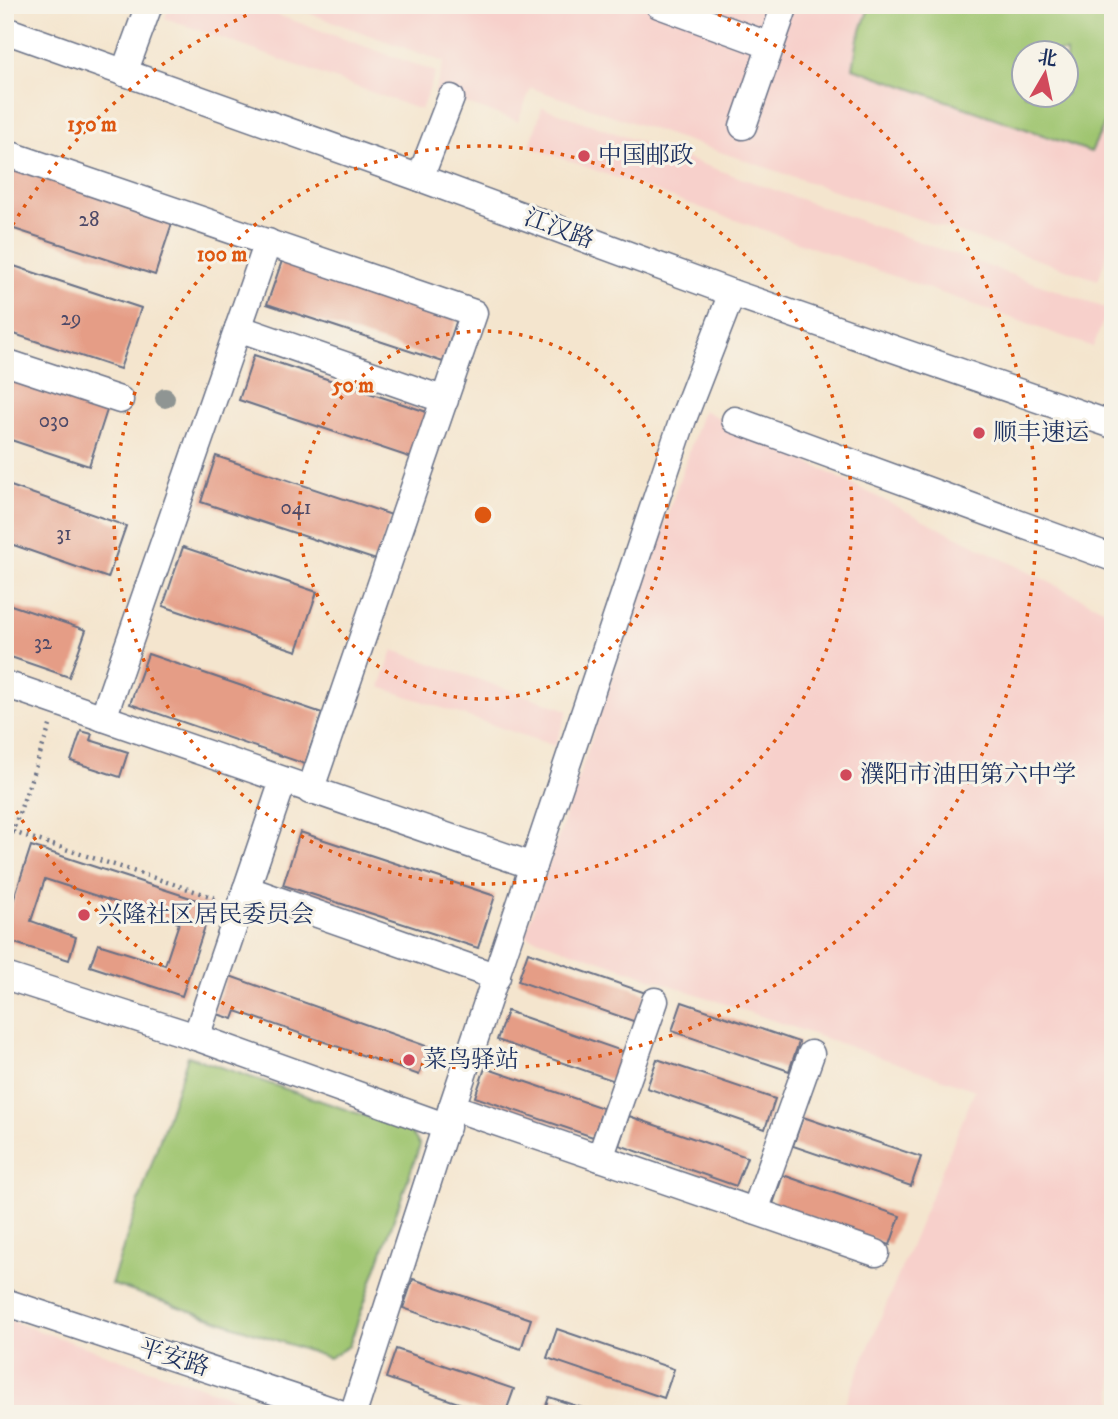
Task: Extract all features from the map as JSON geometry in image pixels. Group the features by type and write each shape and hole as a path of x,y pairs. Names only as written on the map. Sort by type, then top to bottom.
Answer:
{"street":[{"path":"124,73 149,5"},
{"path":"659,5 771,46"},
{"path":"743,125 785,5"},
{"name":"江汉路","path":"5,30 732,293 1113,425"},
{"path":"420,178 451,98"},
{"path":"5,153 474,313 310,791"},
{"path":"103,718 268,242"},
{"path":"353,1414 696,380 732,293"},
{"path":"238,328 445,400"},
{"path":"5,362 120,400"},
{"path":"735,420 1112,560"},
{"path":"5,684 533,866"},
{"path":"195,1037 283,781"},
{"path":"243,897 497,976"},
{"path":"5,976 450,1117 600,1158 876,1253"},
{"path":"600,1158 655,1001"},
{"path":"755,1211 811,1054"},
{"name":"平安路","path":"5,1302 149,1360 343,1414"}],"path":[{"path":"5,853 58,702"},
{"path":"13,832 243,897"}],"shaded area":[{"path":"170,5 250,5 436,72 421,110 165,18"},
{"path":"286,5 1113,5 1113,237 1098,280 531,88 518,121 434,93 444,62"},
{"path":"542,107 1108,309 1093,347 530,147"},
{"name":"濮阳市油田第六中学","path":"703,410 1113,614 1113,1414 841,1414 975,1090 525,935"},
{"path":"393,650 568,710 555,746 380,687"},
{"path":"5,1319 146,1368 283,1414 5,1414"}],"green space":[{"path":"870,5 1113,5 1113,106 1091,152 853,68 858,39"},
{"path":"188,1056 410,1131 420,1145 349,1346 329,1358 111,1284"}],"building":[{"path":"5,158 175,214 155,275 5,226"},
{"path":"283,258 458,316 443,362 267,304"},
{"path":"5,263 141,308 120,369 5,331"},
{"path":"254,355 430,413 415,459 239,400"},
{"path":"5,370 109,404 89,466 5,438"},
{"path":"216,456 392,515 376,560 201,502"},
{"path":"5,484 126,526 108,578 5,542"},
{"path":"183,547 317,592 297,651 163,606"},
{"path":"5,603 86,630 69,677 5,655"},
{"path":"148,654 322,713 305,764 130,704"},
{"path":"81,731 92,734 90,740 128,752 120,777 71,761"},
{"path":"300,832 495,896 478,948 283,885"},
{"path":"31,846 212,905 182,996 90,966 98,944 165,965 179,923 45,879 31,921 76,937 69,960 5,940 5,926"},
{"path":"528,952 646,993 636,1022 518,981"},
{"path":"227,975 429,1047 419,1075 236,1011 233,1019 214,1013"},
{"path":"682,1002 799,1042 789,1071 672,1031"},
{"path":"507,1011 625,1052 615,1081 497,1040"},
{"path":"657,1059 775,1099 765,1129 647,1088"},
{"path":"485,1068 603,1108 593,1137 475,1097"},
{"path":"629,1116 747,1157 736,1186 619,1145"},
{"path":"803,1117 921,1157 911,1186 793,1146"},
{"path":"783,1175 900,1216 890,1245 773,1204"},
{"path":"413,1279 531,1319 521,1349 403,1308"},
{"path":"557,1329 674,1369 664,1398 547,1358"},
{"path":"396,1349 514,1389 505,1414 490,1414 386,1378"},
{"path":"549,1397 598,1413 598,1414 543,1414"}],"place":[{"name":"中国邮政","path":"584,156"},
{"name":"顺丰速运","path":"979,433"},
{"name":"濮阳市油田第六中学","path":"846,775"},
{"name":"兴隆社区居民委员会","path":"84,915"},
{"name":"菜鸟驿站","path":"409,1060"}]}
